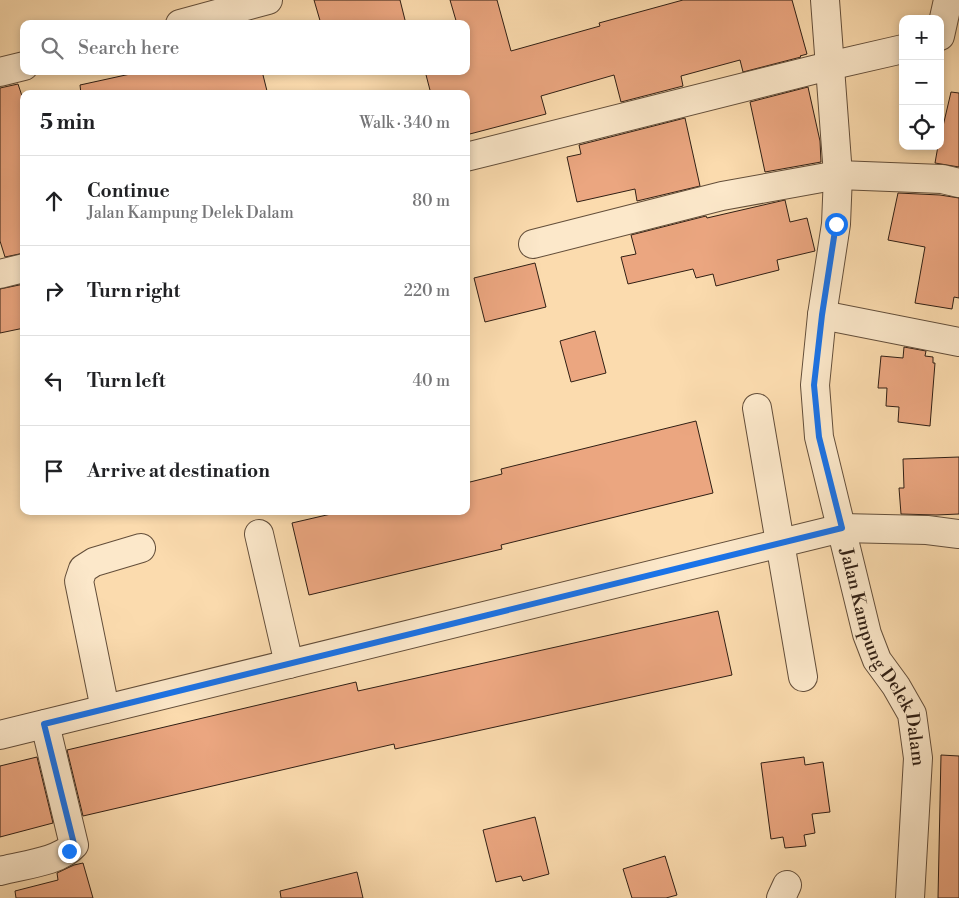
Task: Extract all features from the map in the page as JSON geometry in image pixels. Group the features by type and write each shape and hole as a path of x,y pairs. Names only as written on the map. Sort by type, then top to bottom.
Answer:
{"street":[{"path":"195,20 268,0"},
{"name":"Jalan Kampung Delek Dalam","path":"825,0 838,175 836,224 822,315 814,385 819,437 867,634 877,660 896,686 912,714 918,758 910,898"},
{"path":"944,18 948,0"},
{"path":"470,156 829,66 899,51"},
{"path":"0,72 20,67"},
{"path":"533,244 722,196 838,175 942,179 959,183"},
{"path":"0,274 20,269"},
{"path":"822,315 959,342"},
{"path":"756,408 803,677"},
{"path":"0,735 842,528 927,530 959,534"},
{"path":"259,534 289,664"},
{"path":"105,709 79,581 83,570 94,562 141,548"},
{"path":"0,871 58,856 69,851 74,844 44,724"}],"building":[{"path":"314,0 400,0 405,20 320,20"},
{"path":"450,0 497,0 511,51 600,26 599,23 683,0 792,0 807,54 743,72 740,60 681,76 683,86 621,102 614,75 541,96 546,114 470,134 470,90 430,90 426,75 470,75 470,20 456,20"},
{"path":"126,75 263,75 267,90 81,90 80,85"},
{"path":"18,84 20,90 20,254 5,257 0,241 0,88"},
{"path":"808,87 820,141 821,162 765,172 750,102"},
{"path":"951,92 959,93 959,167 935,163 937,150 944,150 944,122"},
{"path":"685,118 700,186 637,201 635,189 577,202 567,157 581,154 579,145"},
{"path":"898,193 959,198 959,298 954,297 952,309 915,303 925,247 888,240"},
{"path":"785,200 790,222 807,218 815,251 777,260 779,270 716,286 713,274 696,278 693,269 628,284 621,257 636,254 631,235 706,216 707,218"},
{"path":"535,263 546,307 485,322 474,278"},
{"path":"20,285 20,329 0,333 0,289"},
{"path":"595,331 606,373 571,382 560,341"},
{"path":"904,347 926,351 925,356 933,357 933,363 935,363 930,426 898,422 899,407 886,406 887,388 878,388 881,356 903,358"},
{"path":"696,421 713,493 501,545 502,549 309,595 292,523 327,515 470,515 470,482 502,474 501,469"},
{"path":"959,457 959,514 901,514 899,488 904,488 903,459"},
{"path":"718,611 732,675 395,749 394,744 83,816 67,750 356,682 358,691"},
{"path":"941,755 959,756 959,898 938,898"},
{"path":"37,757 53,823 0,837 0,766"},
{"path":"804,757 805,765 823,762 830,812 812,814 815,833 804,835 806,846 785,848 783,837 771,839 761,763"},
{"path":"535,817 549,874 523,881 521,876 496,882 483,830"},
{"path":"665,856 677,895 666,898 632,898 623,869"},
{"path":"83,863 93,898 16,898 15,891 58,880 57,873"},
{"path":"357,872 363,898 281,898 280,891"}],"route":[{"path":"69,851 74,844 44,724 842,528 819,437 814,385 822,315 836,224"}]}
